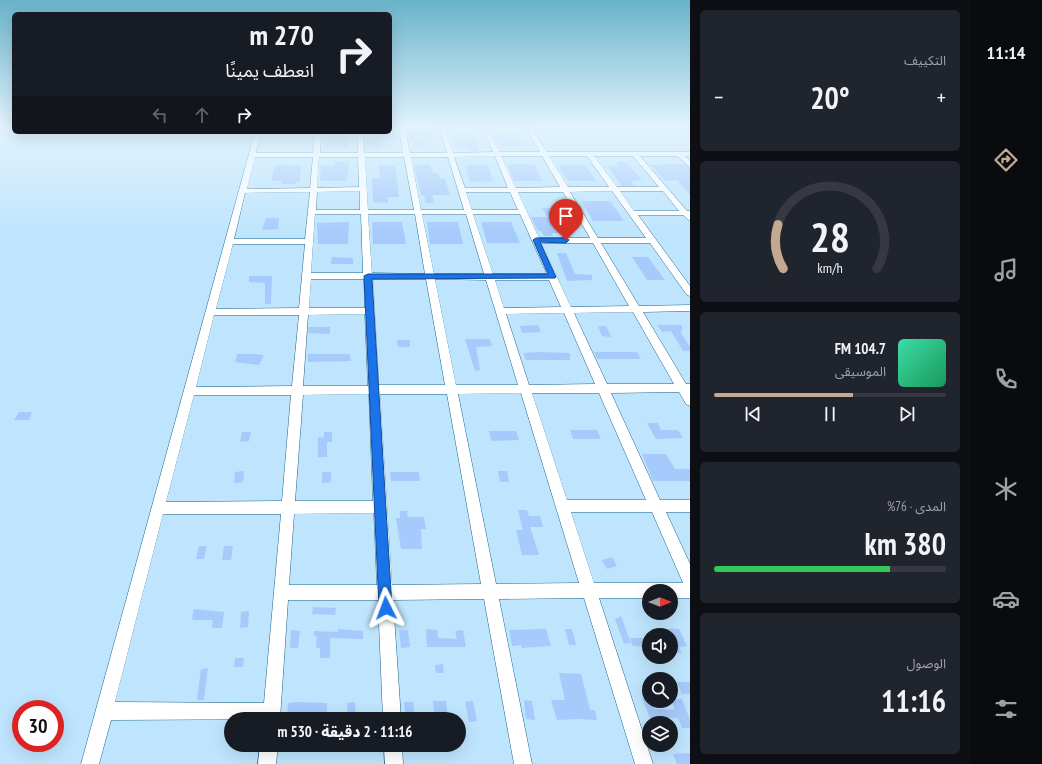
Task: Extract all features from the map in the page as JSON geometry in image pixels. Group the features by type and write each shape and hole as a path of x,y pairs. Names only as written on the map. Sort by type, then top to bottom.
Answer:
{"street":[{"path":"90,764 230,241 249,164"},
{"path":"271,712 315,164"},
{"path":"362,164 392,712"},
{"path":"410,164 523,764"},
{"path":"453,164 644,764"},
{"path":"501,164 690,582"},
{"path":"550,164 636,309 686,388 690,401"},
{"path":"596,164 690,293"},
{"path":"642,164 688,215"},
{"path":"242,190 363,189"},
{"path":"462,190 664,189"},
{"path":"312,212 524,212"},
{"path":"632,213 688,215"},
{"path":"536,240 652,241"},
{"path":"230,241 309,242"},
{"path":"306,276 552,277"},
{"path":"678,277 690,277"},
{"path":"500,311 690,308"},
{"path":"211,312 370,311"},
{"path":"190,391 686,388"},
{"path":"562,506 690,506"},
{"path":"159,508 380,508"},
{"path":"281,594 690,590"},
{"path":"105,711 224,714"},
{"path":"267,764 268,752"},
{"path":"393,752 394,764"}],"building":[{"path":"335,164 349,164 347,181 320,181 321,165 335,166"},
{"path":"617,164 628,164 642,180 631,181 634,186 622,186 608,166 619,166"},
{"path":"685,164 690,168 690,195 677,180 665,181 651,165"},
{"path":"275,165 301,166 300,182 296,182 296,184 281,184 281,181 271,181"},
{"path":"378,165 395,166 399,197 388,197 388,203 373,202 372,178 381,178"},
{"path":"414,165 430,165 433,173 437,173 440,178 445,178 450,195 432,195 434,203 426,203 424,195 421,195"},
{"path":"465,165 488,165 493,181 470,182"},
{"path":"508,165 535,165 542,181 514,181"},
{"path":"558,165 585,165 596,181 568,181"},
{"path":"581,201 610,201 624,221 593,221"},
{"path":"542,208 556,208 562,221 552,220 559,233 552,233 553,236 544,236 541,231 538,231 531,217 547,217"},
{"path":"266,218 279,218 278,229 262,230"},
{"path":"349,222 348,244 318,244 317,223"},
{"path":"372,222 402,222 406,244 373,244"},
{"path":"427,222 458,222 463,244 430,244"},
{"path":"481,222 511,222 520,243 487,243"},
{"path":"557,253 566,253 575,274 592,275 592,280 567,281"},
{"path":"332,257 353,258 353,264 331,264"},
{"path":"632,257 648,257 665,280 647,280"},
{"path":"249,276 272,276 271,304 265,304 265,283 249,282"},
{"path":"538,325 541,332 522,333 520,326"},
{"path":"657,325 682,325 682,331 680,331 690,347 690,351 683,351 671,331 662,332"},
{"path":"598,326 606,326 611,337 602,336"},
{"path":"309,327 330,327 330,334 308,333"},
{"path":"465,339 490,339 492,346 476,347 480,370 475,371"},
{"path":"397,340 410,340 410,347 398,347"},
{"path":"594,352 637,352 641,359 597,359"},
{"path":"523,353 570,353 570,360 526,360"},
{"path":"237,354 264,355 259,365 235,362"},
{"path":"308,354 350,354 351,361 308,362"},
{"path":"19,412 32,412 29,420 14,420"},
{"path":"647,423 658,423 661,430 678,430 683,438 656,439"},
{"path":"570,430 597,430 601,439 573,439"},
{"path":"489,431 516,431 519,440 491,441"},
{"path":"242,432 251,432 249,441 240,442"},
{"path":"324,432 332,432 332,442 327,442 327,457 318,457 318,437 324,438"},
{"path":"642,454 666,454 675,469 690,469 690,481 653,481"},
{"path":"244,471 243,482 234,483 235,472"},
{"path":"498,471 507,471 509,482 500,482"},
{"path":"322,472 331,472 331,482 322,483"},
{"path":"390,472 419,472 420,481 391,481"},
{"path":"518,510 527,510 529,516 540,516 543,527 530,527 539,555 522,555 516,530 523,530"},
{"path":"400,511 407,511 408,517 424,517 426,529 421,529 422,549 401,549 396,518 400,518"},
{"path":"199,546 207,546 204,559 196,559"},
{"path":"224,546 233,546 231,560 222,560"},
{"path":"612,557 617,566 607,569 602,560"},
{"path":"313,607 336,608 335,615 312,614"},
{"path":"194,609 224,612 222,628 212,628 213,620 192,620"},
{"path":"249,611 248,627 240,628 241,612"},
{"path":"621,616 631,643 624,644 615,619"},
{"path":"338,629 363,631 363,639 330,638 330,658 320,658 320,648 316,648 317,637 314,636 314,631 338,632"},
{"path":"426,629 437,630 438,638 457,639 455,631 463,630 466,647 427,647"},
{"path":"546,629 551,646 522,648 521,645 512,646 509,630"},
{"path":"565,629 572,629 576,645 569,645"},
{"path":"678,629 687,646 679,647 682,653 678,653"},
{"path":"291,630 300,631 298,648 290,648"},
{"path":"399,630 408,630 410,647 401,648"},
{"path":"630,638 642,638 642,647 633,646"},
{"path":"235,658 244,658 243,667 234,667"},
{"path":"443,664 444,673 436,673 435,665"},
{"path":"208,668 204,700 197,700 201,669"},
{"path":"559,673 581,674 590,710 595,710 597,720 557,720 551,700 565,700"},
{"path":"678,682 690,682 690,694 682,694"},
{"path":"678,699 682,699 690,720 690,728 682,728 678,716 649,716 646,708 675,710 674,708 678,708"},
{"path":"524,700 532,701 535,720 526,719"},
{"path":"433,701 446,701 447,712 434,712"},
{"path":"473,701 477,721 469,722 465,702"},
{"path":"355,702 356,712 348,712 347,703"},
{"path":"404,702 413,702 414,712 405,712"},
{"path":"288,703 327,703 327,712 287,712"},
{"path":"690,753 690,764 677,764 673,754"}],"route":[{"path":"386,608 368,276 552,277 536,240 566,240"}]}
